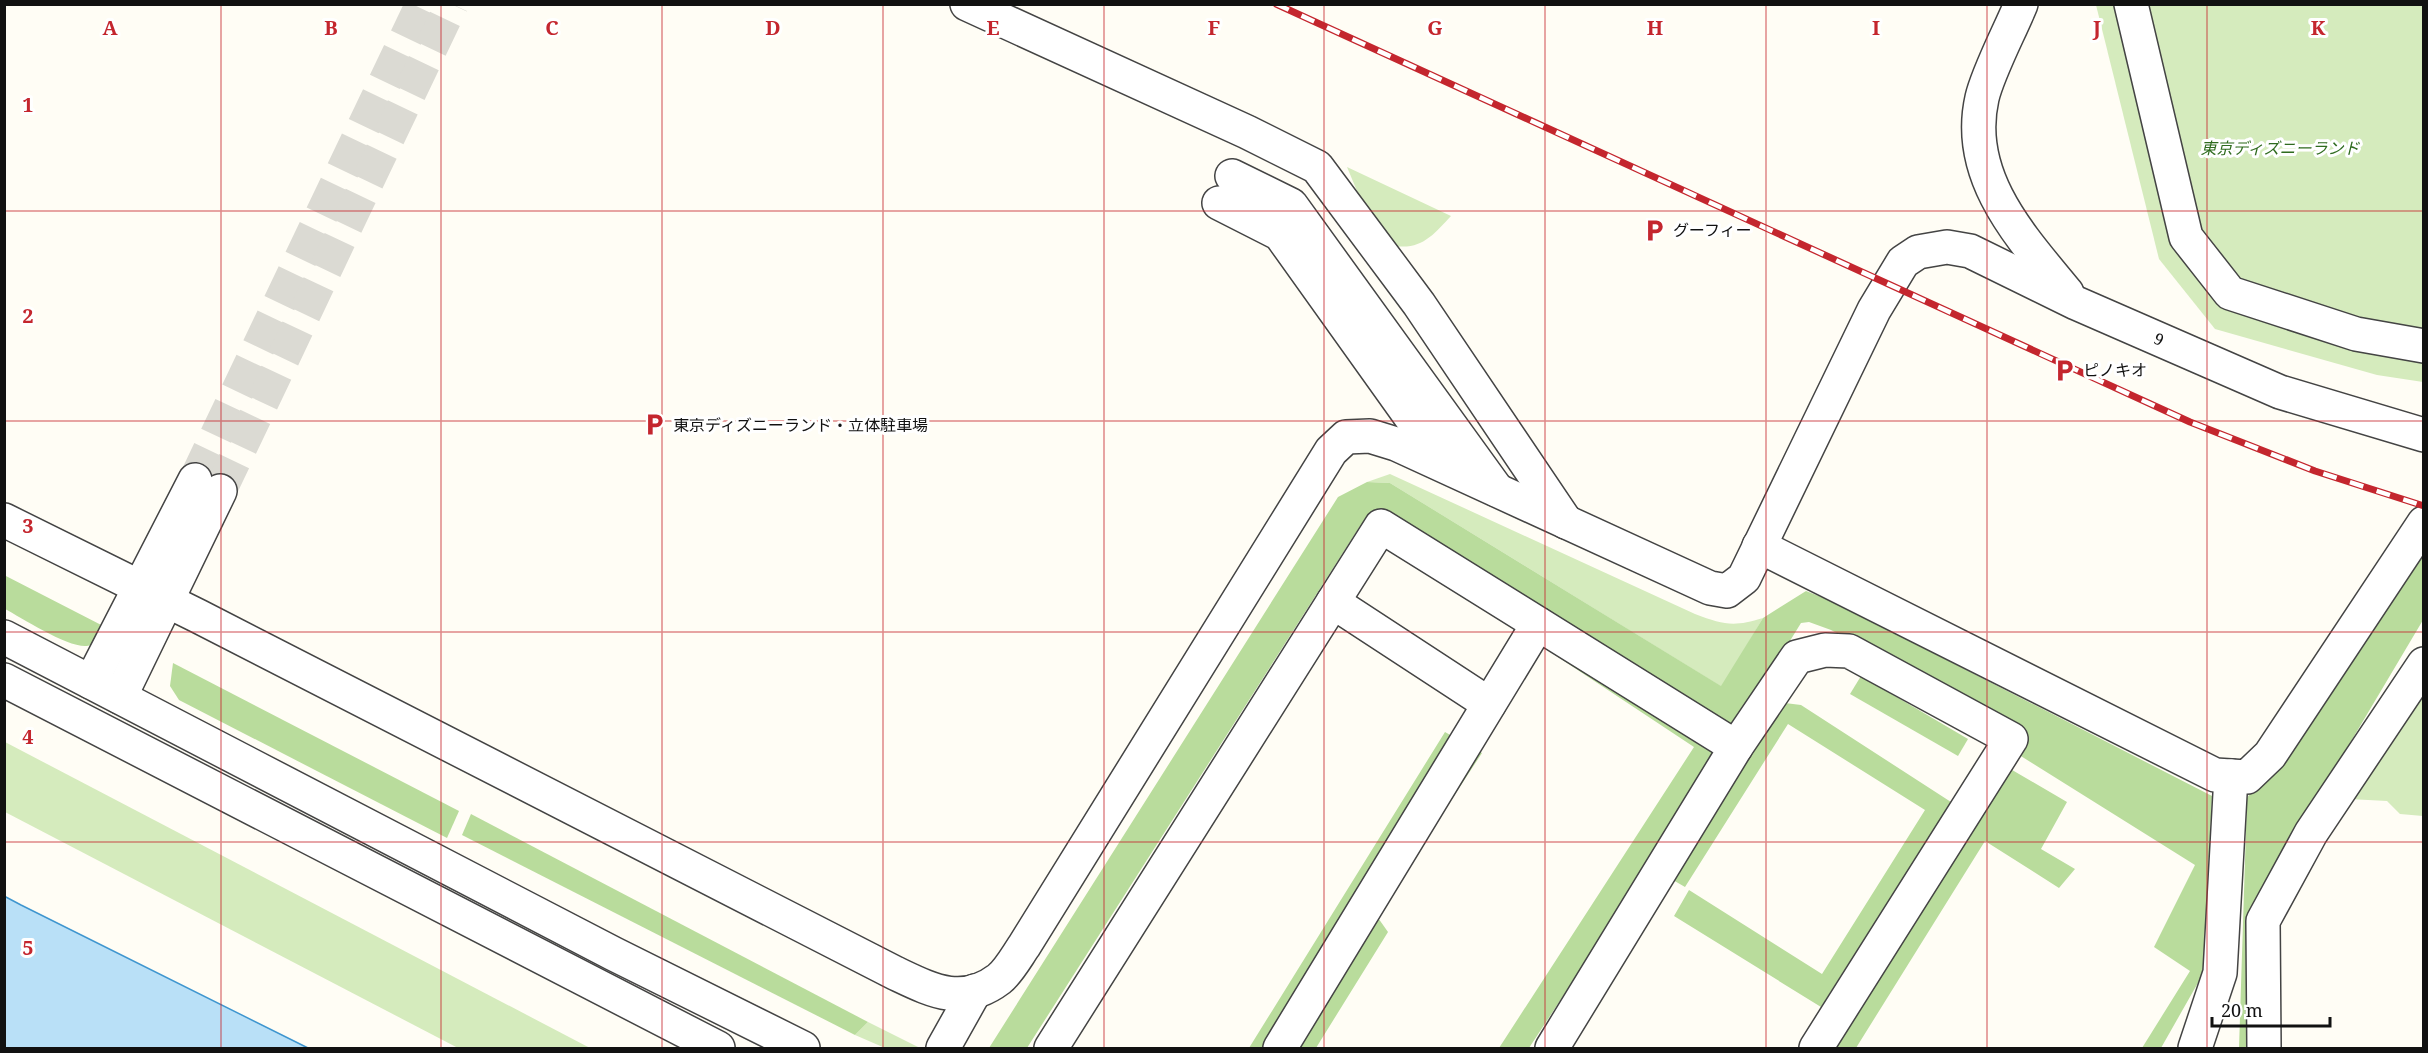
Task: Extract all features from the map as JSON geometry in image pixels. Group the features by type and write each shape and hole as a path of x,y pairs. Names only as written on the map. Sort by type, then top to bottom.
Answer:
{"street":[{"path":"967,4 1247,132 1317,167 1419,304 1566,522"},
{"path":"2021,4 1982,98 1980,136 1986,168 2010,223 2076,303"},
{"path":"2131,4 2186,237 2230,292 2356,334 2424,346"},
{"path":"1448,469 1281,234 1225,189 1292,206 1499,493"},
{"name":"9","path":"1759,546 1866,325 1903,262 1918,252 1947,247 1970,250 2076,303 2280,392 2424,435"},
{"path":"4,520 153,593 906,978 938,993 953,995 975,991 999,978 1024,946 1331,451 1346,437 1370,436 1396,444 1710,588 1727,591 1744,578 1759,546 2215,775 2247,777 2270,756 2424,523"},
{"path":"91,682 153,593 208,485"},
{"path":"1051,1048 1381,526 1736,747"},
{"path":"120,697 153,593"},
{"path":"1333,602 1489,704"},
{"path":"1280,1048 1538,624"},
{"path":"4,637 802,1048"},
{"path":"1552,1048 1736,747 1797,657 1825,650 1849,651 2011,739 1816,1048"},
{"path":"2264,1048 2263,921 2312,833 2424,663"},
{"path":"4,680 718,1048"},
{"path":"2195,1048 2220,973 2230,776"},
{"path":"943,1048 975,991"}],"green space":[{"name":"東京ディズニーランド","path":"2096,5 2423,5 2423,382 2377,375 2215,329 2159,259"},
{"path":"1347,167 1451,216 1420,243 1413,246 1395,246 1362,203"},
{"path":"1390,474 1695,614 1729,624 1763,618 1722,687 1390,483 1367,482"},
{"path":"1367,482 1390,483 1721,686 1763,618 1806,591 1834,602 2212,796 2203,974 2161,1048 2142,1048 2190,971 2154,947 2195,865 2016,753 2017,726 1831,630 1809,622 1801,623 1694,796 1529,1048 1499,1048 1694,747 1360,526 1027,1048 989,1048 1338,497"},
{"path":"2423,550 2423,620 2255,903 2254,1048 2239,1048 2247,798 2416,553"},
{"path":"4,575 109,629 96,642 87,646 69,642 45,632 5,609"},
{"path":"173,663 459,811 447,838 179,700 170,686"},
{"path":"1861,676 1968,739 1958,756 1850,694"},
{"path":"2423,687 2423,816 2400,814 2387,801 2349,799"},
{"path":"1785,703 1801,705 1951,802 1821,1007 1674,916 1689,890 1822,974 1925,810 1788,724 1685,887 1666,876"},
{"path":"1445,732 1482,753 1376,915 1388,932 1316,1048 1249,1048"},
{"path":"4,742 590,1048 458,1048 5,812"},
{"path":"2007,767 2067,802 2041,849 2075,869 2059,888 1985,841 1856,1048 1830,1048"},
{"path":"471,814 868,1022 855,1035 462,835"},
{"path":"868,1022 920,1048 885,1048 855,1035"}],"water":[{"path":"4,896 21,905 308,1048 5,1048"}],"tunnel":[{"path":"195,480 422,4"},
{"path":"220,491 452,4"}],"railway":[{"path":"1276,4 2190,422 2315,471 2424,506"}],"place":[{"name":"グーフィー","path":"1655,230"},
{"name":"ピノキオ","path":"2065,370"},
{"name":"東京ディズニーランド・立体駐車場","path":"655,425"}]}
